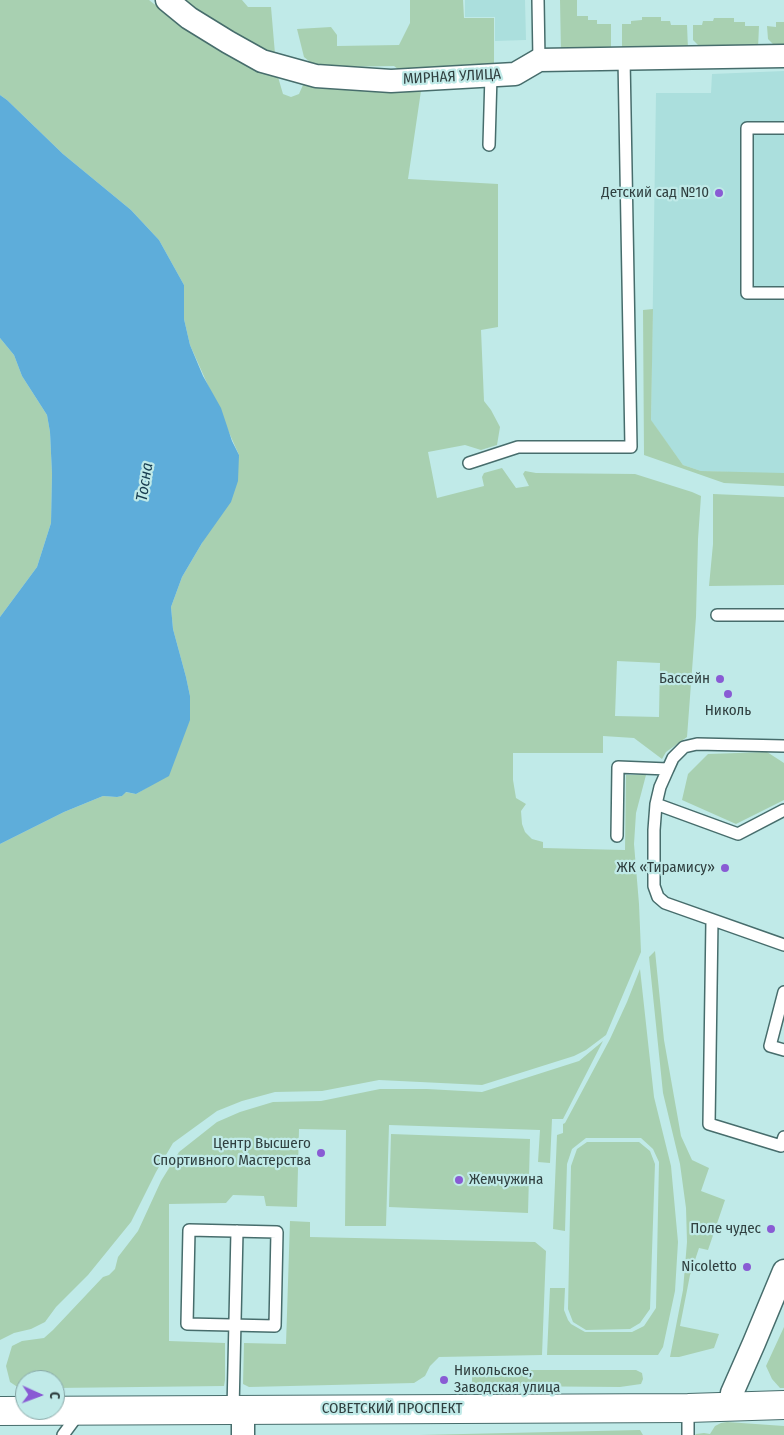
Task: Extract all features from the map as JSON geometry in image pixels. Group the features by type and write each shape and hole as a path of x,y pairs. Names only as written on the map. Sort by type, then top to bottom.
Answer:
{"main road":[{"name":"СОВЕТСКИЙ ПРОСПЕКТ","path":"0,1411 80,1411 240,1418 784,1405"}],"street":[{"name":"МИРНАЯ УЛИЦА","path":"167,0 189,18 262,61 316,76 391,81 515,74 539,60 784,56"},
{"path":"730,1407 732,1393 784,1271"}],"lane":[{"path":"538,0 539,60"},
{"path":"469,463 518,447 631,448 624,58"},
{"path":"489,145 492,75"},
{"path":"784,128 748,128 747,176 747,293 784,293"},
{"path":"717,615 784,615"},
{"path":"784,746 697,744 684,747 673,758 660,787 656,804 654,830 654,886 658,897 665,903 784,945"},
{"path":"617,836 618,767 668,769"},
{"path":"656,804 738,834 784,810"},
{"path":"712,920 709,1124 781,1146 784,1136"},
{"path":"784,992 770,1046 784,1050"},
{"path":"190,1230 277,1232 275,1326 235,1325 187,1324 190,1230"},
{"path":"237,1231 235,1325 240,1418"},
{"path":"688,1408 688,1435"},
{"path":"63,1435 80,1411"}],"shaded area":[{"path":"465,0 525,0 526,40 495,41 495,17 465,17"},
{"name":"Детский сад №10","path":"784,71 784,474 701,471 683,465 651,421 656,93 711,93 712,74"}],"green space":[{"path":"0,0 149,0 178,23 272,72 278,77 283,94 291,97 299,94 303,85 299,78 422,84 408,179 498,184 498,327 481,330 484,401 500,427 497,445 481,450 465,445 428,452 437,498 484,486 482,477 484,473 502,468 516,488 529,486 523,474 525,471 536,473 635,474 701,496 696,617 687,737 666,752 662,759 634,738 603,736 603,753 513,753 513,780 516,798 526,804 521,811 522,824 525,832 532,839 543,842 543,848 625,850 626,775 646,775 636,813 634,844 641,952 606,1035 586,1050 574,1056 482,1085 379,1080 322,1091 275,1092 242,1101 217,1111 173,1143 131,1222 88,1275 56,1307 45,1322 0,1340 0,844 64,812 103,796 117,797 122,796 125,792 136,794 148,787 190,696 173,629 171,607 182,577 202,543 239,455 190,345 184,319 184,285 159,240 131,210 63,154 0,95","holes":["617,661 660,663 659,717 615,716"]},
{"path":"178,0 242,0 248,7 271,7 274,57"},
{"path":"410,0 463,0 464,18 494,18 494,66 407,76 394,66 315,66 304,57 297,29 331,27 337,35 337,46 399,45 410,23"},
{"path":"560,0 577,0 577,16 588,16 588,20 597,20 597,24 611,24 611,50 561,52"},
{"path":"642,17 661,17 661,21 670,21 671,25 687,25 688,49 622,50 622,24 631,24 631,21 642,20"},
{"path":"714,18 734,18 734,22 745,22 745,26 759,26 758,48 701,48 693,40 693,25 702,25 703,21 713,21"},
{"path":"776,22 784,22 784,45 775,46 768,39 767,26 776,27"},
{"path":"653,309 651,420 683,465 701,471 784,473 784,486 724,483 644,455 643,310"},
{"path":"0,338 14,355 22,376 47,415 50,432 52,474 51,523 37,567 0,617"},
{"path":"713,494 784,497 784,585 709,586 713,544"},
{"path":"767,752 784,763 784,800 736,824 682,800 688,774 708,754"},
{"path":"655,951 664,1040 681,1136 692,1160 709,1168 701,1191 725,1200 708,1250 699,1248 690,1275 680,1326 719,1334 714,1348 679,1357 670,1357 683,1290 687,1242 686,1208 680,1164 663,1093 649,957"},
{"path":"640,969 654,1097 671,1166 678,1242 675,1291 663,1347 658,1355 547,1355 550,1288 565,1288 564,1310 568,1320 571,1324 585,1332 632,1332 644,1326 656,1308 659,1162 653,1149 641,1138 586,1138 572,1149 567,1164 565,1231 553,1229 557,1135 563,1133 563,1124 610,1039"},
{"path":"603,1041 563,1119 552,1119 550,1163 538,1162 540,1130 389,1125 386,1226 345,1226 346,1130 299,1129 297,1207 266,1206 264,1196 233,1195 226,1203 169,1204 169,1341 225,1343 224,1386 65,1388 65,1370 15,1370 15,1385 10,1382 6,1366 12,1346 22,1341 44,1338 103,1277 109,1275 115,1269 118,1257 138,1231 161,1181 179,1152 217,1122 240,1112 273,1102 321,1101 380,1089 482,1092 579,1061"},
{"name":"Жемчужина","path":"391,1134 530,1139 528,1213 389,1207"},
{"path":"587,1142 639,1142 650,1151 655,1164 650,1309 640,1323 630,1329 586,1330 573,1322 568,1309 571,1166 577,1149"},
{"path":"290,1221 310,1222 310,1237 535,1242 546,1251 542,1355 439,1357 430,1366 425,1376 414,1383 249,1387 243,1384 244,1343 286,1344"},
{"path":"784,1327 784,1388 780,1388 772,1379 766,1366"},
{"path":"477,1370 636,1370 642,1373 643,1379 641,1384 620,1387 499,1386 488,1391 474,1387 472,1374"},
{"path":"727,1422 784,1426 784,1435 695,1435 710,1434 715,1426"},
{"path":"640,1430 643,1435 419,1435"}],"water":[{"name":"Тосна","path":"0,95 63,154 131,210 159,240 184,285 184,319 190,345 203,376 221,408 232,441 239,455 238,481 231,502 202,543 182,577 171,607 173,629 190,696 190,720 169,776 136,794 126,792 122,796 117,797 103,796 64,812 0,844 0,617 37,567 51,523 52,474 50,432 47,415 22,376 14,355 0,338"}],"place":[{"name":"Детский сад №10","path":"719,193"},
{"name":"Бассейн","path":"720,679"},
{"name":"Николь","path":"728,694"},
{"name":"ЖК «Тирамису»","path":"725,868"},
{"name":"Центр Высшего Спортивного Мастерства","path":"321,1153"},
{"name":"Жемчужина","path":"459,1180"},
{"name":"Поле чудес","path":"771,1229"},
{"name":"Nicoletto","path":"747,1267"},
{"name":"Никольское, Заводская улица","path":"444,1380"}]}
